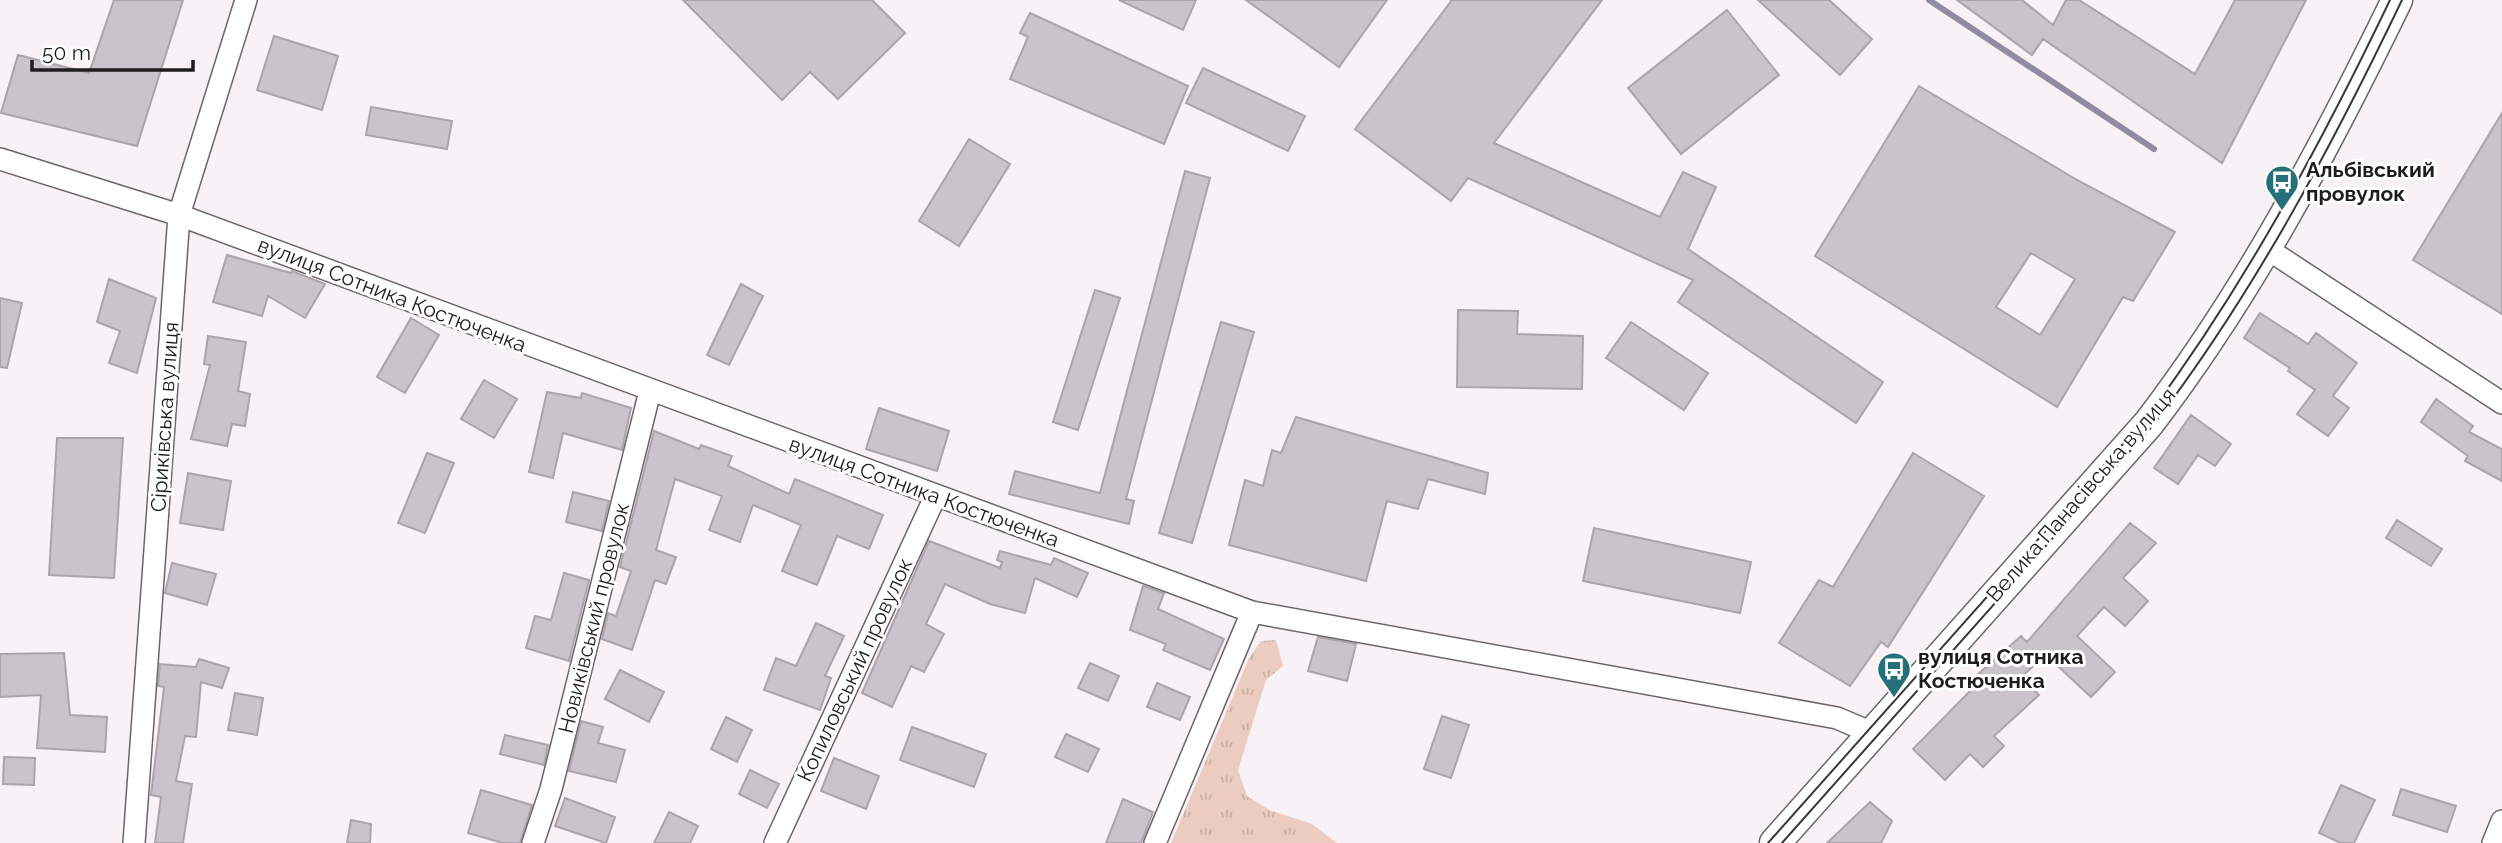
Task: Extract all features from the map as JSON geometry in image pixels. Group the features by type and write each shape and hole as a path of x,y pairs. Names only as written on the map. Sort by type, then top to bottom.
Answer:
{"street":[{"name":"Сіриківська вулиця","path":"134,843 179,215 246,0"},
{"name":"Велика Панасівська вулиця","path":"1775,843 2149,423 2185,375 2266,248 2356,84 2397,0"},
{"name":"вулиця Сотника Костюченка","path":"0,159 179,215 935,497 1252,612 1837,718 1872,733"},
{"path":"2266,248 2502,403"},
{"name":"Новиківський провулок","path":"533,843 551,789 650,391"},
{"name":"Копиловський провулок","path":"775,843 935,497"},
{"path":"1155,843 1252,612"},
{"path":"2493,843 2502,821"}],"green space":[{"path":"1276,640 1283,666 1266,680 1238,770 1247,796 1269,810 1312,824 1337,843 1171,843 1249,658 1261,641"}],"building":[{"path":"114,0 183,0 137,146 1,113 18,55 89,73"},
{"path":"683,0 872,0 905,33 838,99 810,72 782,100"},
{"path":"1119,0 1196,0 1183,30"},
{"path":"1246,0 1387,0 1339,67"},
{"path":"1452,0 1602,0 1494,143 1660,217 1683,172 1716,187 1688,249 1883,382 1856,423 1678,302 1693,280 1468,178 1451,201 1355,129"},
{"path":"1758,0 1829,0 1872,39 1840,75"},
{"path":"1957,0 2022,0 2053,25 2066,0 2079,0 2195,74 2235,0 2306,0 2222,163 2043,39 2032,55"},
{"path":"1727,10 1779,75 1681,154 1628,88"},
{"path":"1030,13 1188,86 1164,144 1010,79 1028,37 1020,33"},
{"path":"274,36 338,56 322,110 257,90"},
{"path":"1203,68 1305,116 1288,151 1186,103"},
{"path":"1919,86 2077,180 2175,232 2133,301 2123,297 2057,407 1815,256","holes":["2031,253 2075,279 2040,335 1996,307"]},
{"path":"371,107 452,121 447,149 366,135"},
{"path":"2502,113 2502,314 2413,260"},
{"path":"969,139 1010,164 959,246 919,221"},
{"path":"1185,171 1210,178 1126,499 1134,501 1129,524 1009,494 1015,471 1100,493"},
{"path":"227,255 291,273 292,271 325,284 305,318 268,296 262,316 213,302"},
{"path":"109,279 156,298 137,373 109,363 120,331 97,322"},
{"path":"741,284 763,296 729,365 707,355"},
{"path":"1095,290 1120,298 1078,430 1053,422"},
{"path":"0,298 22,303 7,368 0,367"},
{"path":"1458,310 1518,311 1517,334 1583,336 1582,389 1457,387"},
{"path":"2260,313 2308,344 2316,333 2357,363 2333,396 2349,408 2328,436 2297,414 2315,390 2288,371 2290,368 2244,338"},
{"path":"411,318 439,335 405,393 377,377"},
{"path":"1221,322 1254,332 1192,543 1159,533"},
{"path":"1631,322 1708,373 1684,410 1606,358"},
{"path":"208,336 246,342 238,391 250,394 245,426 232,424 227,446 191,439 210,365 204,364"},
{"path":"484,380 517,399 494,438 461,419"},
{"path":"547,392 581,398 582,393 631,408 622,450 563,433 553,478 529,472"},
{"path":"2436,399 2473,426 2469,432 2502,449 2502,481 2465,461 2468,456 2421,422"},
{"path":"879,408 949,431 937,471 866,449"},
{"path":"2191,415 2231,444 2215,466 2198,455 2178,484 2154,468"},
{"path":"1296,417 1488,473 1485,494 1428,479 1418,509 1387,501 1366,581 1229,545 1245,480 1263,486 1272,450 1281,453"},
{"path":"654,431 699,449 701,445 732,456 728,466 789,494 795,479 883,515 869,549 837,536 817,585 782,571 801,525 753,505 740,542 709,530 722,496 675,479 656,550 676,557 666,584 655,580 632,650 602,639 608,613 616,616 631,571 620,567"},
{"path":"57,438 123,438 114,578 49,575"},
{"path":"427,453 454,463 425,533 398,523"},
{"path":"1913,453 1984,496 1888,647 1881,642 1850,686 1779,643 1819,580 1833,587"},
{"path":"188,473 231,481 223,530 180,523"},
{"path":"573,492 609,501 602,531 566,522"},
{"path":"2397,520 2442,549 2431,566 2386,538"},
{"path":"2130,523 2156,543 2123,578 2148,601 2125,626 2104,607 2077,636 2115,672 2091,697 2046,655 2021,677 2039,695 1994,736 2004,746 1983,767 1970,754 1945,780 1913,749 1980,681 1976,676 2021,636 2027,642"},
{"path":"1594,528 1751,562 1740,613 1583,581"},
{"path":"929,541 1000,568 1002,562 997,560 1000,551 1051,565 1054,558 1088,573 1077,597 1035,578 1025,613 990,604 945,584 926,624 944,634 924,672 911,666 892,707 862,693"},
{"path":"172,563 216,574 207,605 165,593"},
{"path":"564,573 589,580 569,661 526,648 535,616 551,620"},
{"path":"1143,586 1164,593 1158,609 1224,639 1210,670 1163,650 1166,644 1130,630"},
{"path":"816,623 844,636 825,676 831,678 820,710 764,690 776,658 796,666"},
{"path":"1318,637 1356,644 1347,681 1308,671"},
{"path":"64,653 70,715 107,717 105,752 37,748 41,695 0,697 0,654"},
{"path":"199,659 229,668 222,688 201,682 196,737 185,736 176,781 192,784 183,843 155,843 161,797 151,795 164,687 158,686 160,664 196,667"},
{"path":"1090,663 1119,676 1108,701 1078,688"},
{"path":"620,670 664,692 649,722 605,699"},
{"path":"1157,683 1190,697 1180,720 1147,707"},
{"path":"235,693 263,698 257,735 228,730"},
{"path":"1442,716 1469,725 1451,778 1424,769"},
{"path":"726,717 752,730 737,762 711,749"},
{"path":"581,721 603,727 598,743 625,750 616,782 569,771"},
{"path":"912,727 986,754 974,787 900,760"},
{"path":"1066,734 1099,749 1088,772 1055,757"},
{"path":"505,735 548,745 544,765 500,754"},
{"path":"4,757 35,758 34,785 3,784"},
{"path":"834,758 879,776 866,809 821,791"},
{"path":"750,770 779,784 767,808 739,794"},
{"path":"2341,785 2375,800 2354,843 2341,843 2319,833"},
{"path":"2401,789 2456,806 2447,832 2393,815"},
{"path":"481,790 532,805 520,843 503,843 468,833"},
{"path":"565,798 615,817 606,843 555,826"},
{"path":"1123,799 1153,812 1141,843 1106,843"},
{"path":"1870,802 1892,821 1881,843 1827,843"},
{"path":"669,812 698,826 690,843 654,843"},
{"path":"351,820 371,824 370,843 347,843"}],"waterway":[{"path":"1929,0 2154,149"}],"tram line":[{"path":"1768,843 2147,417 2216,318 2279,214 2390,0"},
{"path":"1782,843 2154,424 2258,271 2319,165 2402,0"}],"place":[{"name":"Альбівський провулок","path":"2282,212"},
{"name":"вулиця Сотника Костюченка","path":"1894,699"}]}
